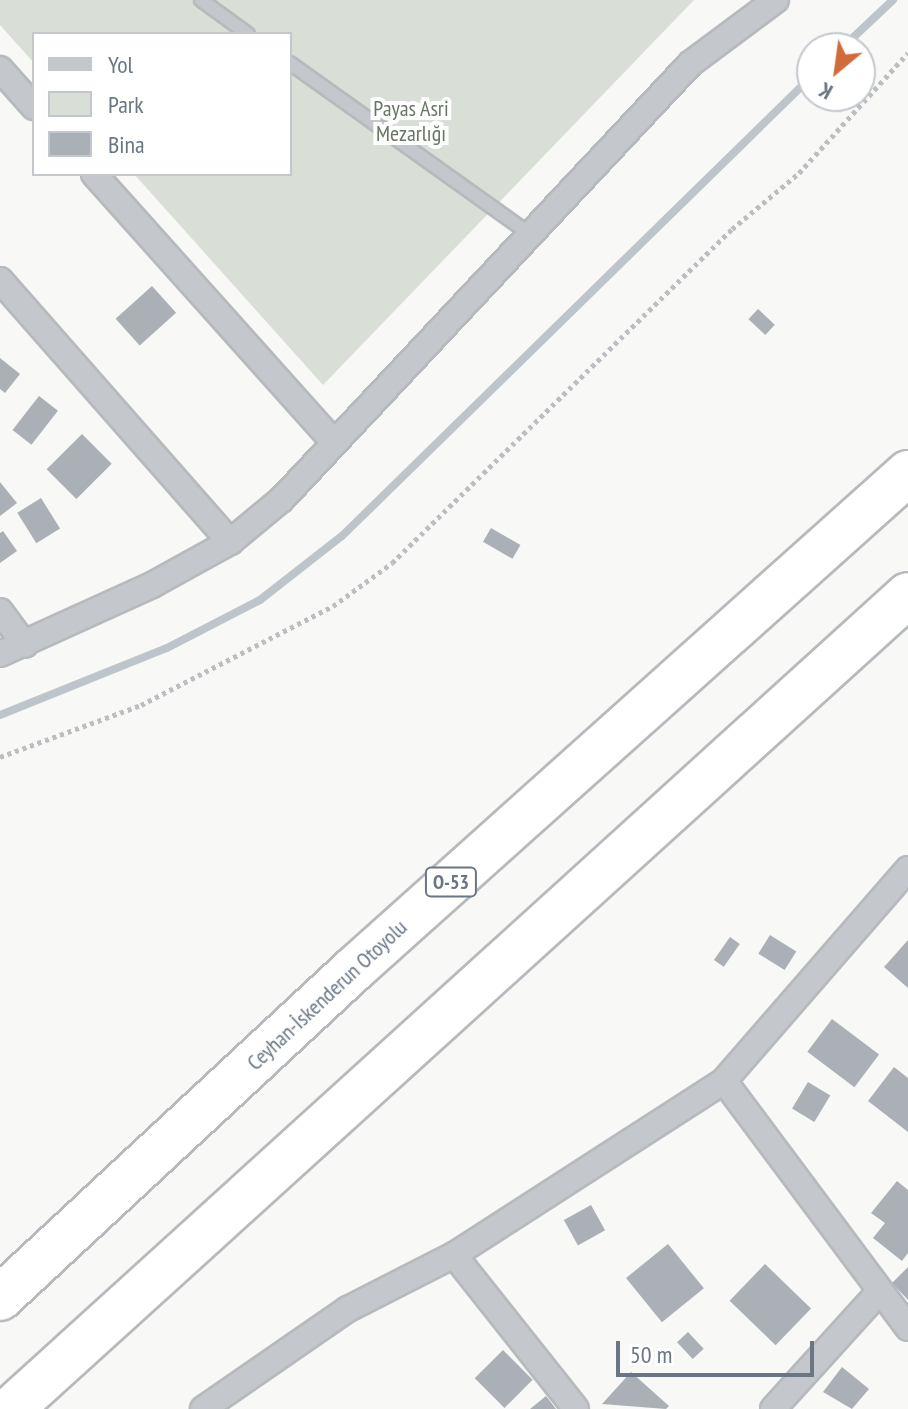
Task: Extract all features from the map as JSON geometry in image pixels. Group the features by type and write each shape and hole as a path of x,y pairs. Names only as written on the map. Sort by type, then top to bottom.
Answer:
{"highway":[{"name":"Ceyhan-İskenderun Otoyolu","path":"0,1298 353,970 908,473"},
{"path":"11,1409 908,595"}],"street":[{"path":"0,654 25,645 230,542 282,499 690,64 776,0"},
{"path":"0,69 32,105"},
{"path":"96,176 334,442"},
{"path":"0,280 230,542"},
{"path":"0,611 25,645"},
{"path":"203,1409 348,1309 454,1255 724,1081 908,869"},
{"path":"724,1081 908,1328"},
{"path":"454,1255 576,1409"},
{"path":"773,1409 879,1292"}],"lane":[{"path":"201,0 245,32"},
{"path":"292,64 531,235"}],"path":[{"path":"0,757 141,705 333,606 392,563 732,229 799,173 908,53"}],"green space":[{"name":"Payas Asri Mezarlığı","path":"0,0 694,0 323,385 136,176 292,176 292,32 32,32 32,61 0,25"}],"building":[{"path":"152,286 176,313 140,346 116,319"},
{"path":"758,309 775,325 765,335 748,319"},
{"path":"0,358 20,374 5,393 0,389"},
{"path":"39,396 58,411 31,445 13,430"},
{"path":"82,434 112,464 76,499 47,469"},
{"path":"0,482 17,503 0,516"},
{"path":"41,498 60,529 36,543 17,513"},
{"path":"491,528 520,545 512,559 483,542"},
{"path":"3,531 17,551 0,563 0,533"},
{"path":"770,935 796,951 785,970 758,954"},
{"path":"730,937 740,944 724,967 714,960"},
{"path":"908,940 908,988 884,967"},
{"path":"832,1019 879,1055 854,1087 807,1052"},
{"path":"894,1067 908,1078 908,1132 868,1101"},
{"path":"808,1082 830,1095 814,1122 792,1109"},
{"path":"897,1181 908,1190 908,1253 902,1261 873,1238 885,1223 871,1213"},
{"path":"591,1205 605,1230 578,1245 564,1220"},
{"path":"668,1244 704,1288 662,1322 626,1278"},
{"path":"765,1264 811,1308 776,1345 730,1301"},
{"path":"908,1267 908,1300 892,1283"},
{"path":"688,1332 704,1349 693,1359 677,1342"},
{"path":"503,1350 533,1380 504,1408 475,1378"},
{"path":"842,1367 869,1389 852,1409 823,1392"},
{"path":"631,1372 669,1406 666,1409 602,1404"},
{"path":"546,1396 556,1409 530,1409"}],"waterway":[{"path":"859,32 893,0"},
{"path":"0,715 167,648 260,600 342,536 796,92"}]}
